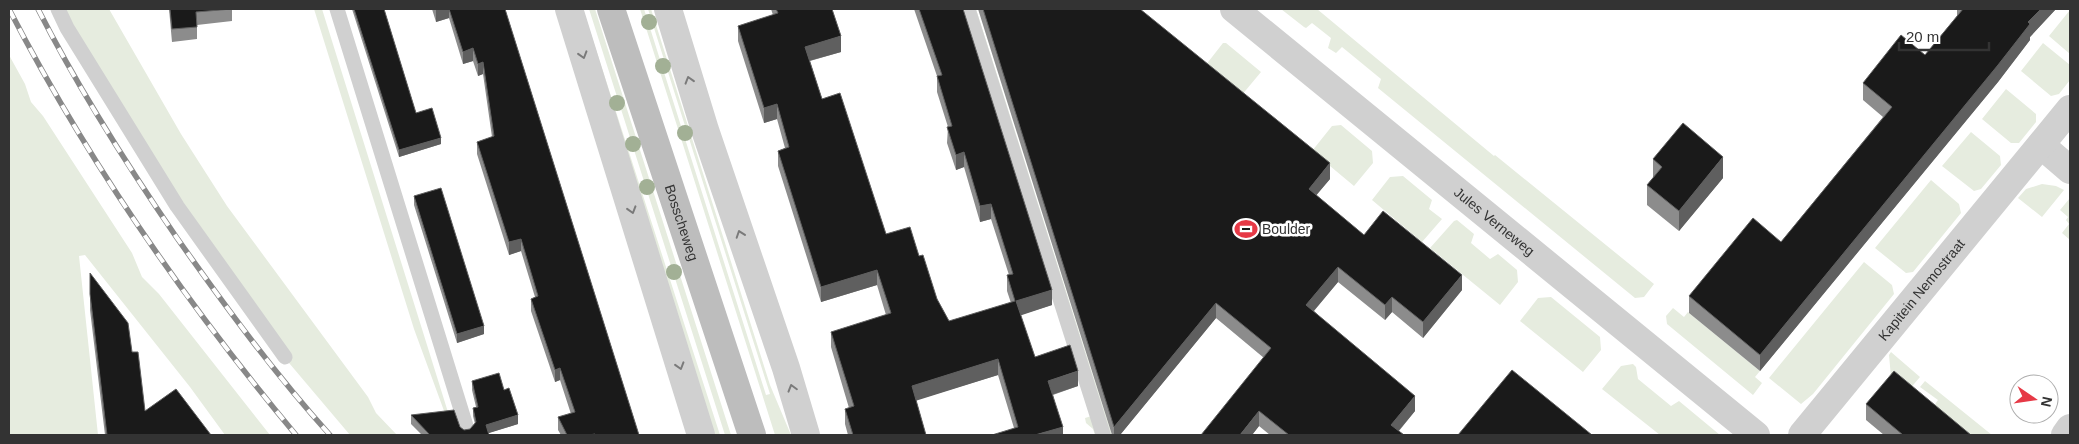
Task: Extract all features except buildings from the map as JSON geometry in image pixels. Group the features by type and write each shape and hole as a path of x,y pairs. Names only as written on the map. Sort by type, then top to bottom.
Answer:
{"main road":[{"name":"Bosscheweg","path":"611,9 752,435"}],"street":[{"path":"569,9 701,435"},
{"path":"668,9 705,130 786,368 806,435"},
{"name":"Jules Verneweg","path":"1234,9 1756,435"},
{"name":"Kapitein Nemostraat","path":"1802,435 2070,109"},
{"path":"2041,146 2070,170"},
{"path":"2065,435 2070,428"}],"lane":[{"path":"58,9 67,28 177,206 284,357"},
{"path":"337,9 467,429"},
{"path":"968,9 1103,434"}],"shaded area":[{"path":"57,9 109,9 181,134 227,206 368,397 376,413 397,435 350,435 273,344"},
{"path":"314,9 322,9 452,425 447,419 414,329"},
{"path":"579,9 583,9 720,435 713,435"},
{"path":"589,9 595,9 731,435 725,435"},
{"path":"640,9 644,9 766,395 770,394 648,9 651,9 770,385 791,435 775,435"},
{"path":"974,9 976,9 1112,435 1095,435 1093,429 1086,423 1085,418 1102,413"},
{"path":"1281,9 1317,9 1494,156 1654,284 1644,297 1635,298 1378,88 1381,79 1342,47 1336,53 1328,48 1331,38 1312,23 1306,28 1304,27"},
{"path":"2070,10 2070,54 2049,36"},
{"path":"1223,43 1226,43 1261,72 1241,96 1205,66"},
{"path":"2043,43 2070,65 2070,80 2059,94 2051,96 2021,71"},
{"path":"9,55 25,84 31,102 43,116 132,253 142,277 159,294 270,435 225,435 190,387 85,255 79,256 98,435 9,435"},
{"path":"2006,89 2036,114 2036,122 2019,143 2011,143 1982,119"},
{"path":"1341,125 1372,151 1373,163 1354,186 1312,151 1332,126"},
{"path":"1971,132 2000,156 2001,165 1981,189 1974,191 1942,166"},
{"path":"1403,176 1432,200 1429,209 1442,219 1422,242 1372,200 1390,177"},
{"path":"1931,180 1959,204 1961,213 1913,272 1906,273 1875,248"},
{"path":"2042,184 2056,186 2064,190 2042,217 2018,198 2026,189"},
{"path":"2070,198 2070,240 2062,233 2069,224 2066,220 2068,217 2060,210"},
{"path":"1457,220 1474,234 1471,243 1490,259 1498,254 1517,270 1518,282 1500,305 1430,248"},
{"path":"1864,262 1892,285 1894,294 1813,394 1801,404 1769,378"},
{"path":"1551,297 1600,337 1601,350 1583,372 1520,321 1538,298"},
{"path":"1673,308 1684,317 1688,312 1760,371 1755,377 1762,383 1753,395 1667,324 1666,316"},
{"path":"1891,352 1920,377 1908,391 1891,377 1889,355"},
{"path":"1633,364 1636,367 1638,379 1671,406 1679,401 1720,435 1660,435 1602,389 1621,366"},
{"path":"1925,381 1992,435 1961,435 1931,410 1938,400 1920,387"}],"railway":[{"path":"9,9 72,122 141,230 216,334 296,435"},
{"path":"38,9 53,39 104,126 177,238 250,339 330,435"}],"place":[{"name":"Boulder","path":"1246,229"}]}
